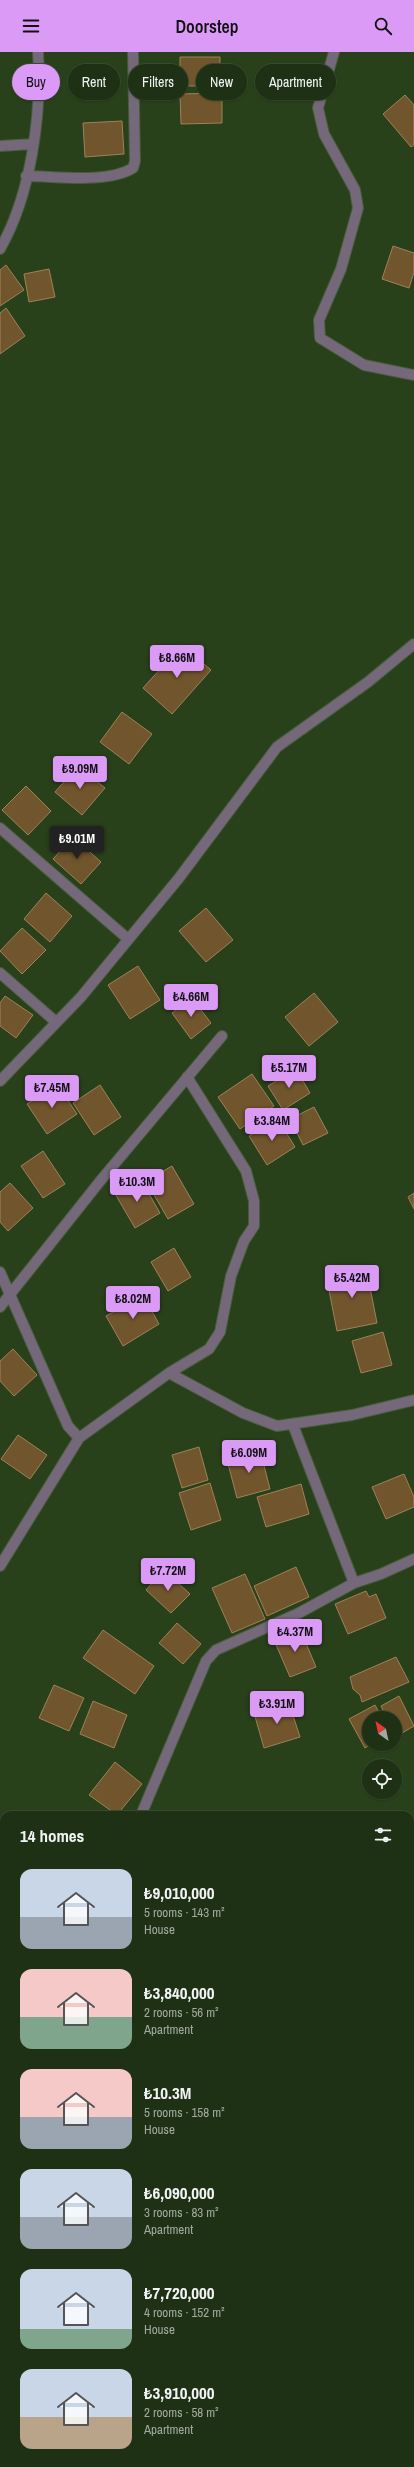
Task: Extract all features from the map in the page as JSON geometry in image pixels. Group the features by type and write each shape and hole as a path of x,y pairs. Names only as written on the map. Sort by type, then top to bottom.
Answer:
{"street":[{"path":"0,249 16,218 33,144 39,69 38,52"},
{"path":"26,176 104,177 118,174 133,168 135,160 133,52"},
{"path":"334,52 318,108 324,134 355,190 358,208 342,269 319,320 320,338 364,365 414,375"},
{"path":"0,146 33,144"},
{"path":"0,1081 81,997 178,878 277,747 368,682 414,644"},
{"path":"0,828 128,939"},
{"path":"0,973 56,1022"},
{"path":"0,1307 101,1180 222,1036"},
{"path":"0,1566 79,1438 169,1373 209,1349 220,1332 231,1276 244,1242 254,1226 254,1201 246,1171 187,1077"},
{"path":"0,1272 11,1293 68,1426 79,1438"},
{"path":"169,1373 243,1413 277,1426 293,1425 352,1415 414,1400"},
{"path":"293,1425 354,1583"},
{"path":"143,1811 206,1661 216,1650 299,1613 354,1583 381,1574 414,1559"}],"building":[{"path":"180,57 220,57 220,64 196,64 196,86 188,86 188,64 180,64"},
{"path":"188,94 196,94 196,100 222,100 222,123 181,124 180,100 188,100"},
{"path":"405,95 414,105 414,145 411,147 383,114"},
{"path":"122,121 124,154 85,157 83,123"},
{"path":"393,246 414,253 414,272 409,288 382,279"},
{"path":"6,265 24,290 0,306 0,270"},
{"path":"49,269 55,297 29,302 24,274"},
{"path":"6,308 25,336 0,354 0,313"},
{"path":"182,645 211,670 172,714 143,688"},
{"path":"122,712 152,734 129,764 100,742"},
{"path":"78,766 105,788 82,815 55,792"},
{"path":"26,786 51,811 28,835 2,810"},
{"path":"73,837 101,862 81,884 53,859"},
{"path":"46,893 72,916 50,942 24,919"},
{"path":"206,908 233,940 206,962 179,931"},
{"path":"22,928 46,950 22,974 0,951"},
{"path":"138,966 160,1000 130,1019 108,985"},
{"path":"314,993 338,1022 309,1046 285,1017"},
{"path":"5,996 33,1015 16,1038 0,1026 0,1003"},
{"path":"192,998 211,1023 191,1039 172,1013"},
{"path":"296,1069 310,1093 283,1110 268,1086"},
{"path":"252,1074 274,1106 240,1129 218,1097"},
{"path":"57,1084 77,1114 47,1134 27,1104"},
{"path":"100,1085 121,1117 94,1135 73,1103"},
{"path":"314,1107 328,1133 303,1145 290,1119"},
{"path":"278,1119 295,1147 267,1165 249,1136"},
{"path":"43,1151 65,1184 43,1198 21,1166"},
{"path":"172,1166 194,1204 168,1219 146,1181"},
{"path":"140,1178 160,1213 135,1228 114,1192"},
{"path":"10,1183 33,1208 8,1231 0,1222 0,1192"},
{"path":"414,1193 414,1209 408,1197"},
{"path":"174,1248 191,1277 168,1291 151,1262"},
{"path":"366,1267 377,1323 337,1331 326,1275"},
{"path":"143,1295 159,1324 123,1346 106,1316"},
{"path":"383,1332 392,1365 361,1373 352,1341"},
{"path":"13,1349 37,1375 14,1396 0,1381 0,1361"},
{"path":"18,1435 47,1455 30,1479 1,1459"},
{"path":"199,1447 208,1480 182,1488 172,1455"},
{"path":"260,1450 270,1489 237,1498 227,1460"},
{"path":"404,1474 414,1497 414,1507 386,1519 372,1487"},
{"path":"210,1483 221,1520 191,1530 179,1493"},
{"path":"301,1484 309,1514 266,1527 257,1497"},
{"path":"296,1567 309,1597 267,1616 254,1586"},
{"path":"164,1570 190,1594 171,1613 146,1590"},
{"path":"245,1574 265,1619 232,1633 212,1588"},
{"path":"366,1591 369,1597 376,1594 386,1618 348,1634 335,1604"},
{"path":"177,1623 201,1644 183,1664 159,1643"},
{"path":"300,1629 316,1667 290,1677 274,1640"},
{"path":"103,1630 154,1666 135,1694 83,1658"},
{"path":"396,1657 409,1682 362,1702 360,1695 353,1689 350,1677"},
{"path":"54,1685 84,1698 69,1731 39,1718"},
{"path":"399,1696 414,1726 402,1733 402,1711 384,1711 381,1706"},
{"path":"93,1701 127,1715 114,1748 80,1734"},
{"path":"289,1703 300,1737 264,1748 254,1713"},
{"path":"375,1705 378,1711 364,1711"},
{"path":"362,1712 362,1743 349,1719"},
{"path":"115,1762 142,1784 120,1811 111,1811 89,1795"}]}
